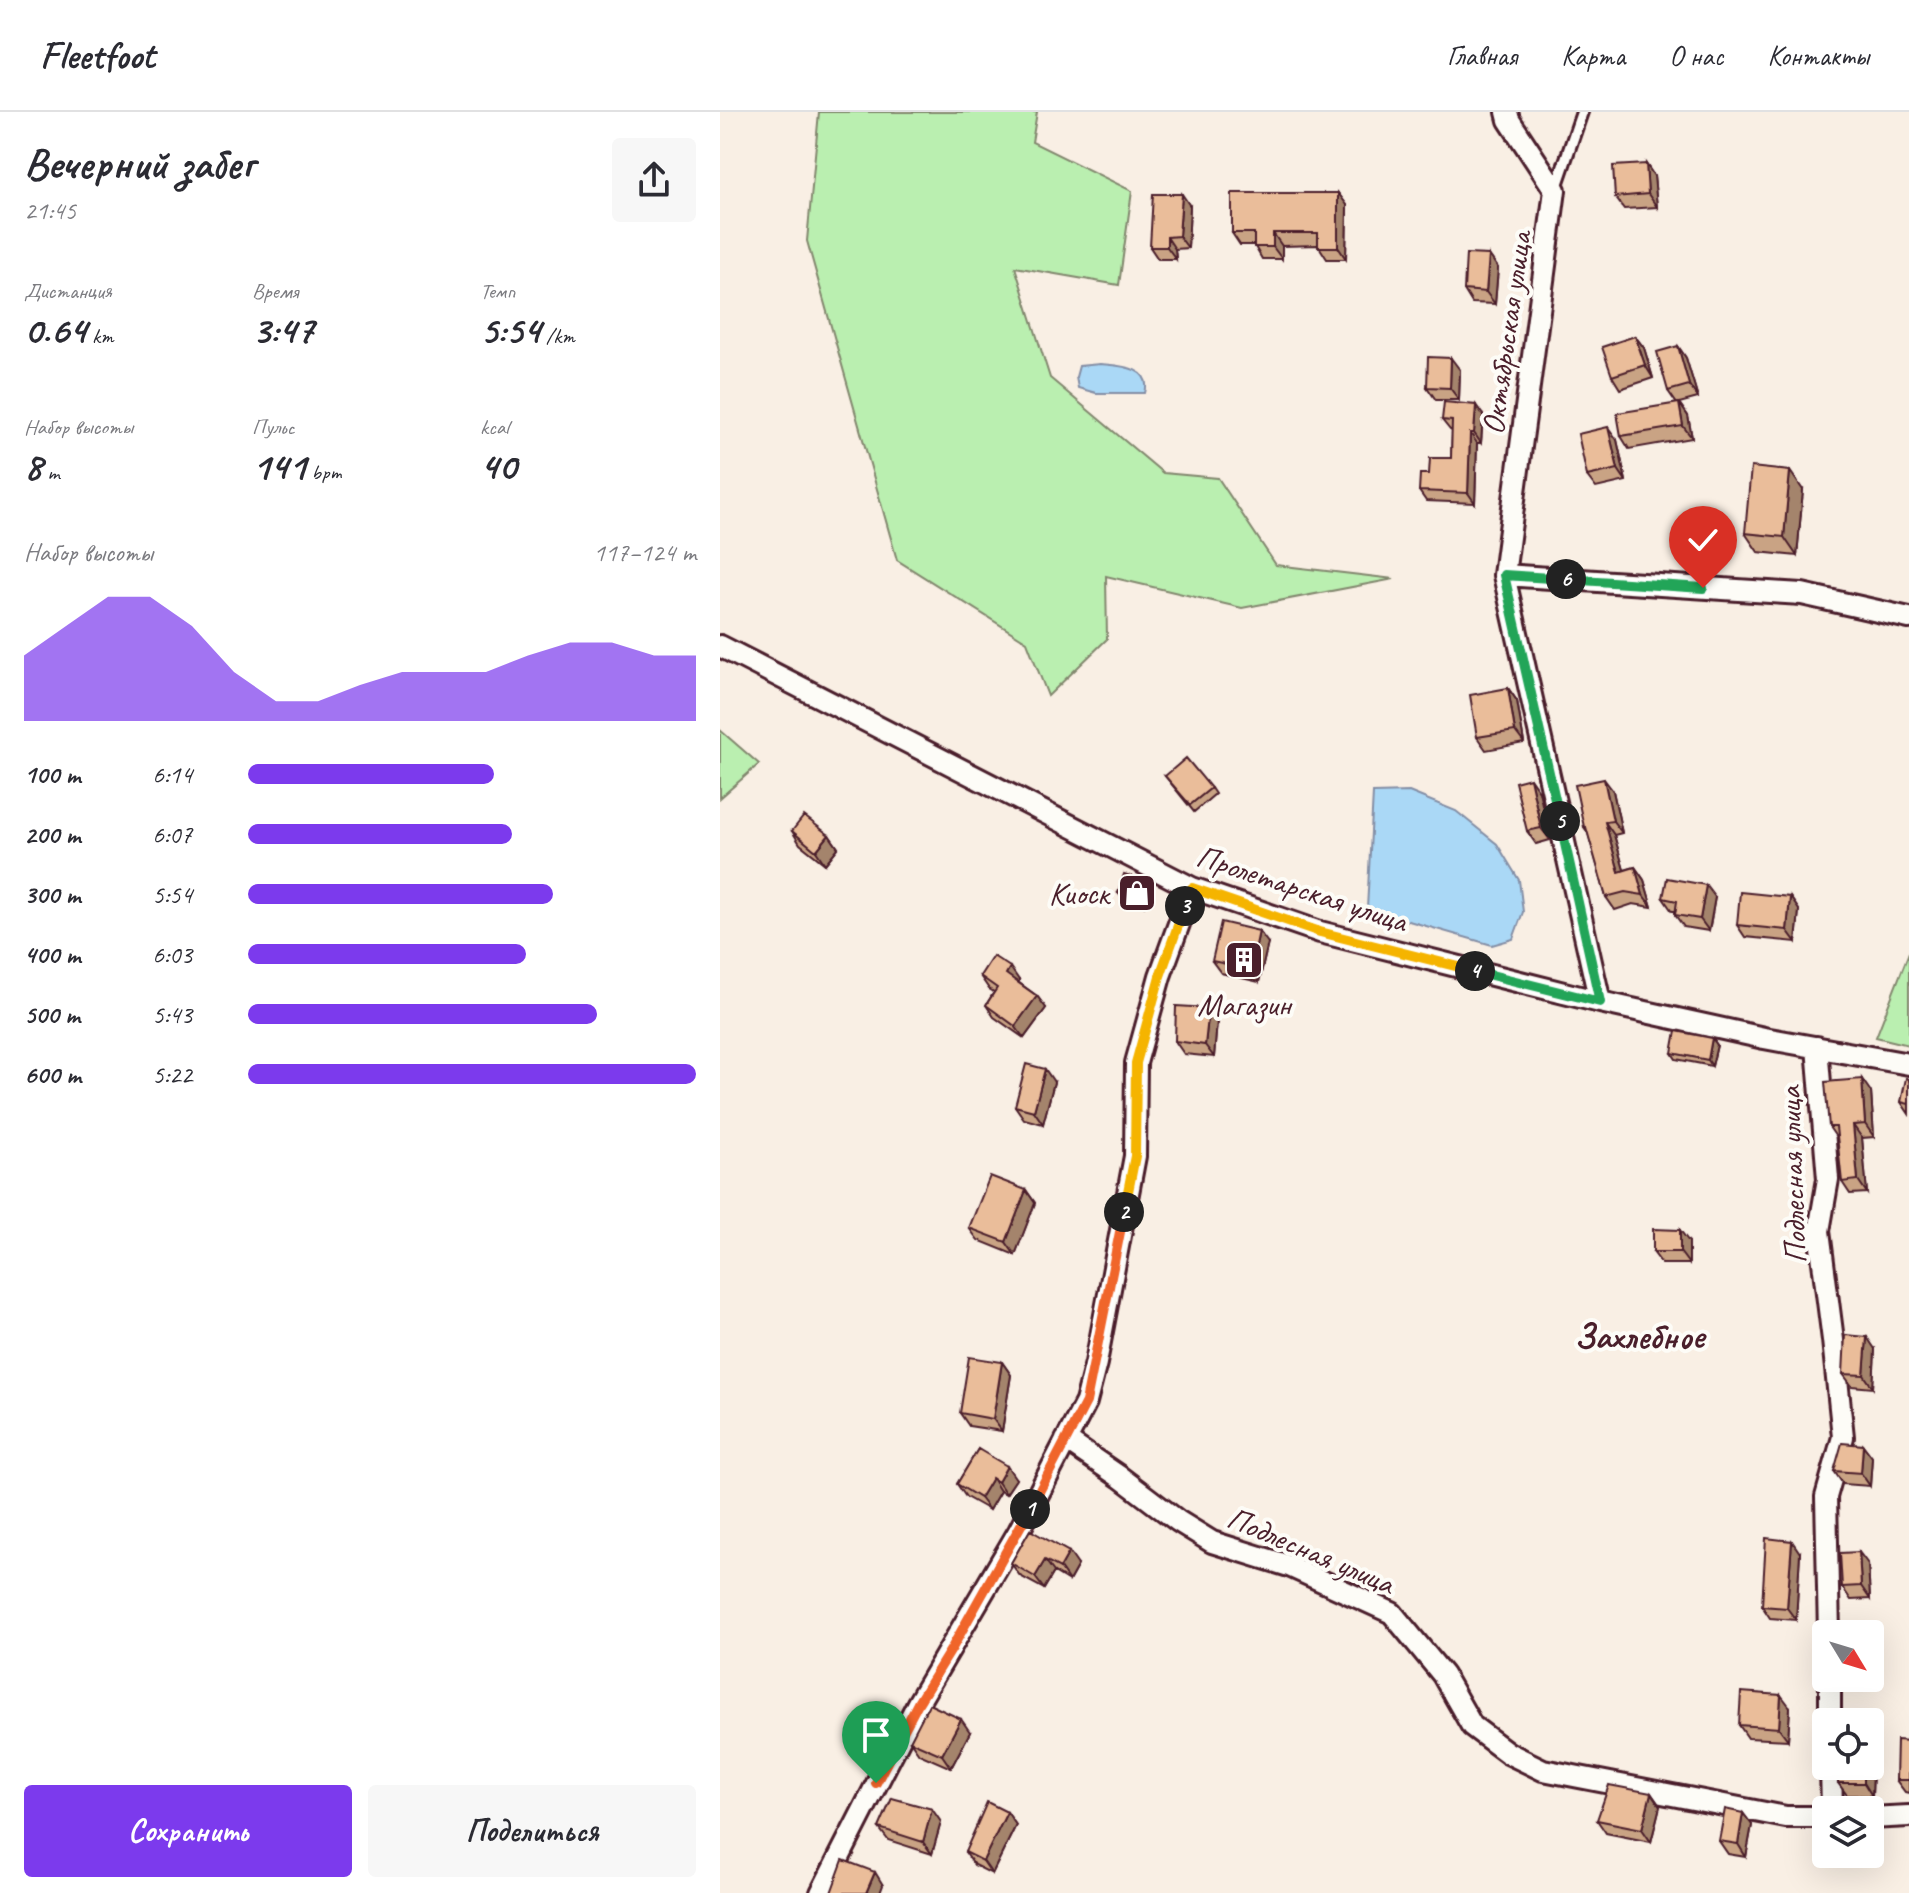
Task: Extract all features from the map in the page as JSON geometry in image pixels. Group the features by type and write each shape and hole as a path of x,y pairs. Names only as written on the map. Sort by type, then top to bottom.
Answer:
{"street":[{"name":"Октябрьская улица","path":"1507,112 1509,120 1555,190 1504,575 1600,1002"},
{"path":"1504,575 1802,594 1909,618"},
{"name":"Пролетарская улица","path":"720,646 1192,888 1320,932 1600,1002 1764,1038 1909,1064"},
{"path":"821,1893 918,1703 1019,1531 1086,1402 1135,1156 1136,1063 1160,976 1192,888"},
{"name":"Подлесная улица","path":"1817,1047 1828,1179 1819,1231 1843,1437 1826,1497 1829,1620"},
{"name":"Подлесная улица","path":"1066,1440 1212,1542 1289,1566 1392,1613 1443,1675 1472,1726 1508,1753 1543,1770 1786,1817 1812,1817"},
{"path":"1884,1817 1909,1816"}],"lane":[{"path":"1555,190 1582,112"}],"green space":[{"path":"819,112 1037,112 1032,142 1132,191 1119,285 1015,267 1050,378 1163,473 1218,478 1276,565 1394,579 1242,608 1106,576 1107,639 1048,696 1027,642 897,560 807,241"},
{"path":"720,730 759,764 720,798"},
{"path":"1909,952 1909,1045 1876,1037"}],"water":[{"path":"1100,364 1139,372 1146,384 1145,393 1096,393 1078,388 1076,377 1079,366"},
{"path":"1409,792 1456,811 1497,844 1519,880 1523,912 1513,939 1492,945 1367,909 1373,793"}],"building":[{"path":"1646,164 1648,194 1615,197 1613,166"},
{"path":"1232,193 1338,193 1338,247 1318,247 1318,233 1273,233 1273,247 1254,247 1254,233 1232,233"},
{"path":"1153,194 1182,194 1179,236 1167,237 1167,247 1150,247"},
{"path":"1466,254 1489,255 1486,292 1464,290"},
{"path":"1635,336 1645,365 1612,376 1602,347"},
{"path":"1678,346 1689,385 1668,391 1657,352"},
{"path":"1428,357 1451,358 1450,388 1427,387"},
{"path":"1444,402 1476,405 1474,433 1470,433 1468,493 1419,491 1420,474 1429,474 1430,458 1451,458 1452,421 1442,420"},
{"path":"1679,403 1683,426 1621,436 1617,413"},
{"path":"1608,427 1618,469 1587,476 1578,434"},
{"path":"1751,467 1790,471 1784,537 1745,533"},
{"path":"1508,688 1515,731 1477,737 1470,695"},
{"path":"1186,758 1211,788 1190,805 1165,776"},
{"path":"1530,778 1541,828 1527,831 1515,782"},
{"path":"1604,779 1613,821 1605,822 1619,872 1635,867 1643,895 1625,892 1606,897 1584,827 1575,785"},
{"path":"804,816 829,835 816,851 792,831"},
{"path":"1124,874 1146,881 1140,900 1118,893"},
{"path":"1667,878 1706,885 1700,919 1675,915 1677,901 1663,898"},
{"path":"1740,892 1790,897 1787,930 1737,925"},
{"path":"1221,922 1259,931 1251,969 1212,961"},
{"path":"993,956 1010,967 1006,974 1037,996 1015,1026 986,1005 997,988 980,976"},
{"path":"1176,1006 1209,1008 1205,1045 1175,1041"},
{"path":"1676,1031 1712,1038 1708,1060 1672,1053"},
{"path":"1026,1064 1045,1069 1034,1111 1015,1106"},
{"path":"1906,1078 1909,1079 1909,1104 1901,1102"},
{"path":"1862,1079 1865,1124 1853,1125 1858,1180 1842,1182 1836,1127 1829,1127 1825,1082"},
{"path":"990,1176 1026,1190 1006,1242 969,1228"},
{"path":"1653,1229 1680,1230 1680,1252 1653,1252"},
{"path":"1845,1335 1867,1337 1864,1375 1843,1374"},
{"path":"969,1357 1002,1362 993,1419 960,1413"},
{"path":"1842,1443 1863,1445 1861,1473 1834,1471"},
{"path":"978,1449 1007,1466 998,1482 992,1478 980,1498 957,1484"},
{"path":"1030,1530 1069,1552 1060,1568 1045,1560 1035,1577 1011,1563"},
{"path":"1766,1538 1792,1541 1787,1608 1762,1606"},
{"path":"1859,1552 1861,1586 1842,1587 1840,1553"},
{"path":"1741,1692 1781,1695 1779,1728 1739,1725"},
{"path":"929,1704 961,1719 942,1755 910,1741"},
{"path":"1897,1740 1909,1741 1909,1780 1896,1780"},
{"path":"1838,1780 1864,1780 1864,1783 1838,1783"},
{"path":"1609,1785 1651,1793 1642,1829 1597,1820"},
{"path":"892,1798 932,1809 923,1842 879,1828"},
{"path":"987,1802 1007,1812 983,1861 965,1852"},
{"path":"1725,1809 1743,1813 1738,1844 1719,1841"},
{"path":"843,1860 875,1872 866,1893 831,1893"}],"place":[{"name":"Киоск","path":"1137,893"},
{"name":"Магазин","path":"1244,960"}],"district":[{"name":"Захлебное","path":"1639,1335"}],"route":[{"path":"876,1783 918,1703 1019,1531 1086,1402 1135,1156 1136,1063 1160,976 1192,888 1320,932 1600,1002 1504,575 1703,588"}]}
